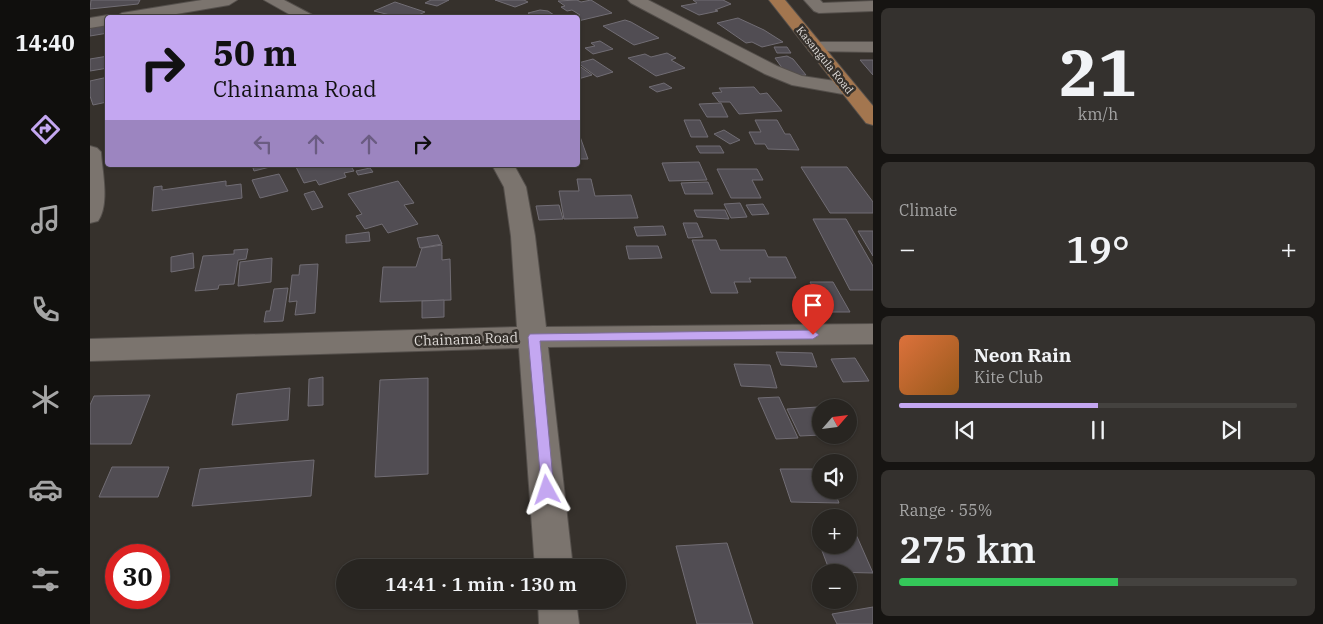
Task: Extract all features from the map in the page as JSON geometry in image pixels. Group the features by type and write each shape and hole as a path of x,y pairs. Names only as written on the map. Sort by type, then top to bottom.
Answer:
{"main road":[{"name":"Kasangula Road","path":"776,0 873,119"}],"street":[{"path":"140,15 229,0"},
{"path":"272,0 304,15"},
{"path":"636,0 771,70 798,81 848,90"},
{"path":"812,0 819,8 873,6"},
{"path":"90,23 105,20"},
{"path":"834,22 866,48"},
{"path":"816,47 866,48"},
{"path":"90,152 90,216"},
{"path":"504,167 515,187 524,236 553,559"},
{"name":"Chainama Road","path":"90,350 534,337 873,334"},
{"path":"557,609 559,624"}],"building":[{"path":"91,0 140,0 138,4 90,9"},
{"path":"431,0 449,0 437,6 425,3"},
{"path":"495,0 524,0 528,2 515,7"},
{"path":"577,0 581,2 591,0 612,13 580,21 580,15 572,10 567,11 561,7 565,6 558,1"},
{"path":"693,0 723,0 731,4 715,10 718,11 699,15 681,6 697,3"},
{"path":"395,2 425,12 418,15 390,15 374,11"},
{"path":"540,10 548,11 554,15 531,15 528,13"},
{"path":"738,18 764,30 783,42 762,47 752,42 746,43 717,23"},
{"path":"625,20 659,38 634,45 603,26"},
{"path":"105,26 105,34 90,36 90,28"},
{"path":"600,41 613,49 593,54 585,48 595,46 591,43"},
{"path":"774,47 787,47 791,53 777,53"},
{"path":"667,53 676,58 671,60 685,68 656,76 628,58 645,54 651,57"},
{"path":"105,56 105,68 90,71 90,59"},
{"path":"787,56 793,59 806,75 793,76 785,72 775,58"},
{"path":"593,59 613,72 597,77 580,64 580,62"},
{"path":"860,60 873,60 873,75"},
{"path":"580,66 592,75 580,78"},
{"path":"105,78 105,102 93,105 90,96 90,81"},
{"path":"664,83 672,88 657,92 649,87"},
{"path":"754,87 760,94 767,93 782,111 739,114 730,102 719,102 712,93 722,92 719,88"},
{"path":"721,103 728,117 707,117 699,104"},
{"path":"684,120 700,120 708,137 691,137"},
{"path":"755,120 777,120 785,134 790,134 799,150 768,149 765,144 755,144 749,132 761,132"},
{"path":"724,130 740,140 730,144 714,134"},
{"path":"580,137 588,159 580,159"},
{"path":"696,146 720,146 724,153 700,153"},
{"path":"699,162 707,180 669,181 662,163"},
{"path":"253,167 270,167 254,171"},
{"path":"296,167 351,167 354,171 344,173 346,177 319,185 316,180 304,183"},
{"path":"801,167 847,167 873,202 873,213 830,213"},
{"path":"370,168 373,172 358,175 356,171"},
{"path":"717,169 757,169 763,180 752,180 761,198 731,198"},
{"path":"279,174 288,191 260,198 252,180"},
{"path":"577,179 591,179 595,196 631,195 638,218 564,219 559,191 579,191"},
{"path":"226,181 226,186 241,184 242,198 152,211 154,187 162,186 162,190"},
{"path":"398,181 414,203 404,205 418,224 388,233 382,224 365,229 356,216 362,214 348,194"},
{"path":"708,182 713,194 685,194 681,183"},
{"path":"314,191 323,207 312,210 304,194"},
{"path":"740,203 747,217 731,218 724,204"},
{"path":"763,204 769,214 752,215 746,205"},
{"path":"559,205 563,219 539,220 536,206"},
{"path":"694,210 725,210 729,219 697,217"},
{"path":"813,219 846,219 873,266 873,290 850,290"},
{"path":"683,223 697,223 703,237 688,238"},
{"path":"663,226 666,235 637,236 634,227"},
{"path":"858,231 873,231 873,256"},
{"path":"369,232 370,241 346,243 346,235"},
{"path":"438,235 442,244 420,248 417,238"},
{"path":"692,240 716,240 720,250 765,250 768,257 786,257 796,278 749,278 751,282 734,282 738,293 711,293"},
{"path":"442,245 442,260 450,259 451,300 380,302 383,267 416,267 422,248"},
{"path":"626,246 658,246 662,258 629,259"},
{"path":"248,249 246,259 238,260 234,284 219,285 218,289 195,291 203,256 234,254 234,250"},
{"path":"193,253 194,268 171,272 171,257"},
{"path":"272,258 271,282 238,286 240,262"},
{"path":"318,264 315,313 295,315 297,301 289,302 292,275 299,275 300,265"},
{"path":"810,282 833,282 850,312 827,312"},
{"path":"288,288 283,321 264,322 266,311 270,311 274,289"},
{"path":"444,300 444,317 422,318 422,301"},
{"path":"776,352 812,353 817,367 781,365"},
{"path":"855,358 869,381 843,382 831,359"},
{"path":"734,364 770,365 777,388 741,386"},
{"path":"323,377 323,405 308,406 309,379"},
{"path":"428,378 428,474 375,477 380,380"},
{"path":"290,388 288,420 232,425 237,394"},
{"path":"150,395 131,444 90,444 90,405 94,396"},
{"path":"779,397 798,438 776,439 758,398"},
{"path":"812,407 812,435 800,436 787,409"},
{"path":"314,460 311,496 192,506 200,469"},
{"path":"112,467 169,467 158,497 99,497"},
{"path":"780,469 812,469 812,499 837,499 839,503 791,502"},
{"path":"857,537 873,573 857,573 857,564 827,564 823,554 857,554"},
{"path":"727,543 753,624 697,624 676,546"},
{"path":"873,607 873,624 837,624 832,614"}],"route":[{"path":"547,490 534,337 813,335"}]}
